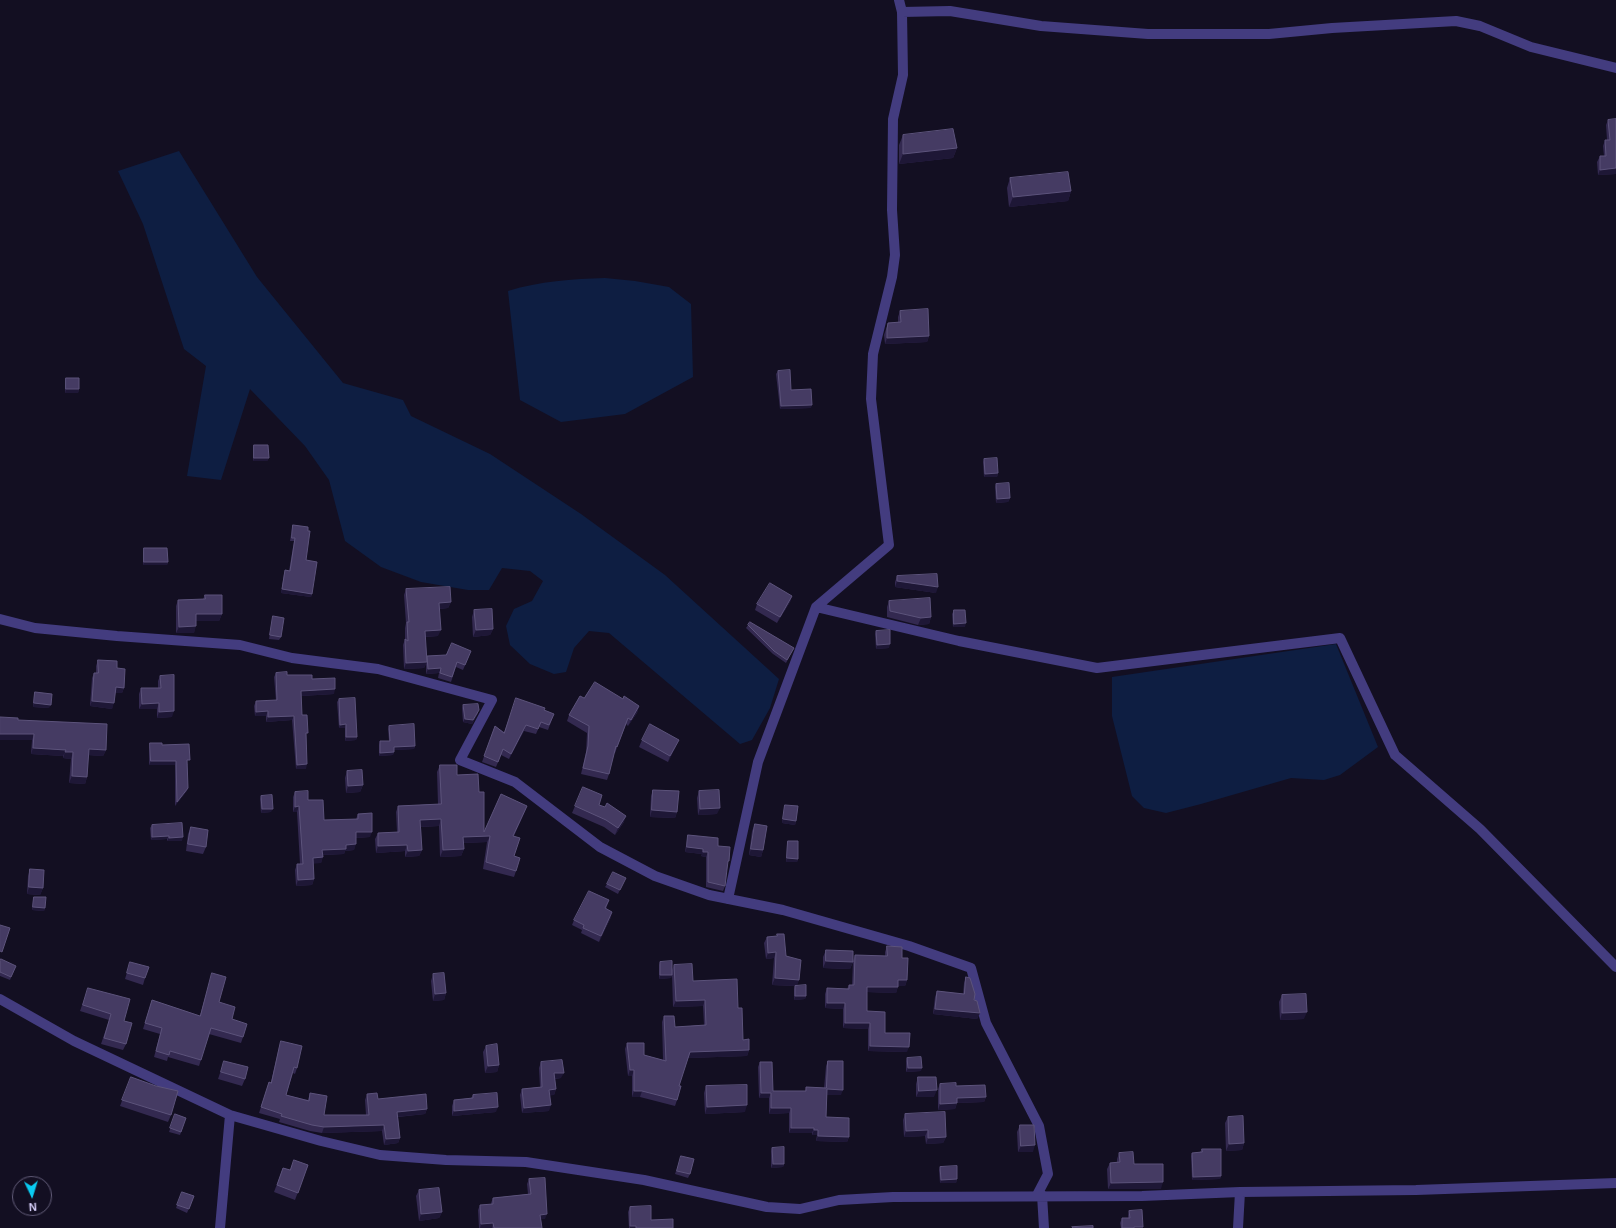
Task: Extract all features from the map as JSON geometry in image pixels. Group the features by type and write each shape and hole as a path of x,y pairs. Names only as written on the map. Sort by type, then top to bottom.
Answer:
{"street":[{"path":"728,899 758,762 816,606 890,545 871,399 873,354 892,277 895,255 892,156 893,119 903,75 902,12 899,0"},
{"path":"902,12 950,11 1041,26 1148,34 1269,34 1332,28 1456,21 1480,26 1532,47 1616,68"},
{"path":"816,606 959,641 1097,668 1340,638 1395,756 1480,829 1616,967"},
{"path":"0,618 35,628 240,645 292,658 378,669 492,700 460,760 515,782 600,847 662,878 709,895 782,910 909,946 971,968 986,1023 1039,1126 1048,1174 1040,1195 1044,1228"},
{"path":"0,999 74,1041 230,1115 321,1141 380,1155 446,1160 526,1162 644,1180 767,1207 800,1209 839,1200 893,1197 1040,1195 1142,1196 1240,1192 1416,1190 1616,1183"},
{"path":"220,1228 230,1115"},
{"path":"1238,1228 1240,1192"}],"water":[{"path":"179,151 257,277 343,383 403,400 411,416 490,454 581,514 665,575 779,679 770,708 752,740 740,744 609,633 589,631 574,648 566,672 554,674 530,664 510,645 506,626 514,609 532,601 543,581 530,571 502,568 489,590 468,590 421,582 381,567 345,541 329,480 305,446 250,389 221,480 187,476 206,366 184,349 143,224 118,171"},
{"path":"605,278 635,281 669,287 691,304 693,377 625,414 561,422 520,400 508,291 556,281"},
{"path":"1336,644 1378,747 1340,775 1324,780 1291,778 1166,813 1144,808 1132,796 1112,716 1112,677"}],"building":[{"path":"1616,119 1616,168 1600,170 1600,156 1606,156 1605,140 1610,140 1608,120"},
{"path":"953,129 957,148 903,154 903,135"},
{"path":"1068,172 1071,191 1013,197 1010,178"},
{"path":"928,309 929,336 887,338 888,323 901,322 900,311"},
{"path":"790,370 791,390 811,389 812,405 781,406 778,371"},
{"path":"66,378 79,378 79,389 66,389"},
{"path":"254,445 268,445 269,458 254,458"},
{"path":"997,458 998,473 985,474 984,459"},
{"path":"1009,483 1010,498 997,499 996,484"},
{"path":"293,525 308,527 308,531 310,531 306,560 317,562 312,594 282,589 285,570 290,571 295,538 292,538"},
{"path":"144,548 167,548 168,562 144,562"},
{"path":"937,574 938,587 897,581 897,576"},
{"path":"770,583 792,596 780,617 757,604"},
{"path":"450,587 451,602 439,603 441,630 425,631 427,662 406,663 405,639 408,641 407,622 409,622 406,589"},
{"path":"205,595 222,595 222,614 196,614 196,626 179,627 178,600 205,599"},
{"path":"930,598 931,617 921,618 890,611 889,601"},
{"path":"492,609 493,629 476,630 474,610"},
{"path":"954,610 965,610 966,623 954,624"},
{"path":"273,616 284,618 281,637 270,635"},
{"path":"750,622 794,648 787,660 774,651 748,625"},
{"path":"890,630 890,644 877,645 876,631"},
{"path":"452,643 471,651 465,665 457,662 452,677 440,673 441,668 428,669 427,656 446,655"},
{"path":"98,660 117,661 117,668 125,669 124,688 116,687 114,703 92,701 94,673 98,673"},
{"path":"287,672 287,675 312,675 312,679 335,678 335,689 301,691 302,715 307,715 307,764 297,765 294,716 268,717 268,711 256,712 256,701 277,700 276,673"},
{"path":"174,675 174,711 159,712 159,703 142,704 141,688 161,688 160,676"},
{"path":"595,682 623,699 624,696 639,706 631,720 628,718 617,747 616,746 609,774 583,768 588,746 589,726 569,715 580,696 584,698"},
{"path":"35,692 52,694 51,705 34,703"},
{"path":"355,698 357,737 346,737 346,724 340,725 339,699"},
{"path":"516,698 545,708 544,710 554,714 549,725 541,722 538,729 526,725 511,754 503,749 498,762 484,756 495,726 504,733"},
{"path":"478,704 479,710 473,720 465,719 463,705"},
{"path":"0,717 18,718 18,720 107,724 106,750 89,749 87,777 72,776 73,752 65,752 66,750 33,748 34,734 0,734"},
{"path":"414,724 415,746 394,747 394,752 380,753 380,741 390,741 389,726"},
{"path":"650,724 679,740 670,756 642,740"},
{"path":"150,743 162,743 162,745 189,744 190,760 187,760 188,788 177,802 176,761 151,761"},
{"path":"440,765 457,765 457,775 478,774 479,792 484,792 484,832 501,794 527,806 513,836 520,838 514,856 520,858 516,871 486,862 490,836 463,837 464,849 443,850 441,819 420,820 422,850 408,851 407,845 378,846 378,833 399,832 398,806 441,804"},
{"path":"362,770 363,785 348,786 347,771"},
{"path":"583,787 602,795 599,805 605,807 607,803 626,816 618,828 606,820 575,806"},
{"path":"653,790 679,791 677,812 652,810"},
{"path":"719,790 720,808 700,809 699,791"},
{"path":"308,791 308,800 323,800 324,820 358,819 358,814 372,813 372,832 356,832 356,844 346,845 346,849 322,850 323,857 313,858 314,879 298,880 297,864 303,864 299,806 295,807 295,792"},
{"path":"272,795 273,809 262,809 261,796"},
{"path":"785,805 798,806 796,821 783,819"},
{"path":"182,823 183,837 152,837 152,825"},
{"path":"755,824 767,826 763,850 751,849"},
{"path":"191,827 208,830 206,847 188,844"},
{"path":"688,835 718,838 718,846 730,847 725,886 708,882 708,852 703,852 703,849 687,847"},
{"path":"788,841 798,841 798,859 787,858"},
{"path":"30,869 44,870 43,888 29,887"},
{"path":"613,872 626,878 620,890 607,884"},
{"path":"589,891 609,900 605,908 612,912 601,936 583,928 584,925 574,920"},
{"path":"34,897 46,897 45,908 33,907"},
{"path":"0,925 10,928 2,952 0,951"},
{"path":"777,934 784,934 786,956 801,960 799,980 775,978 776,952 768,953 767,937 777,936"},
{"path":"887,946 902,947 902,958 908,958 907,980 898,980 898,987 867,987 867,1011 885,1012 885,1033 910,1033 909,1047 870,1046 870,1023 845,1023 845,1003 827,1003 827,988 849,989 849,985 854,985 855,955 887,956"},
{"path":"826,950 853,951 853,962 826,961"},
{"path":"1,959 16,966 11,977 0,972"},
{"path":"672,961 672,975 660,975 660,962"},
{"path":"130,962 149,967 145,978 127,973"},
{"path":"692,964 693,981 737,979 738,1008 742,1008 743,1040 749,1039 749,1050 690,1052 679,1086 681,1086 677,1100 642,1091 634,1091 634,1070 630,1070 627,1043 644,1043 644,1055 666,1061 664,1016 674,1016 675,1027 706,1025 705,1000 676,1001 674,965"},
{"path":"212,973 226,977 219,1002 235,1007 232,1019 247,1024 243,1037 211,1028 201,1060 170,1051 169,1055 156,1051 162,1028 145,1023 152,1000 200,1016"},
{"path":"444,973 446,993 435,994 433,974"},
{"path":"966,977 970,978 975,994 974,1000 977,1001 980,1013 935,1009 937,991 964,994"},
{"path":"806,985 806,996 795,996 795,986"},
{"path":"88,988 130,999 124,1021 132,1023 126,1044 104,1038 111,1014 83,1005"},
{"path":"1306,994 1307,1012 1282,1013 1282,995"},
{"path":"281,1041 302,1046 297,1068 294,1067 286,1095 309,1101 310,1093 327,1096 324,1115 369,1115 367,1094 377,1093 378,1099 426,1094 427,1109 397,1112 400,1138 386,1139 384,1125 324,1127 281,1116 282,1114 261,1107 269,1082 271,1083"},
{"path":"497,1044 499,1065 488,1066 486,1046"},
{"path":"921,1057 922,1068 908,1068 907,1058"},
{"path":"562,1060 564,1073 554,1073 556,1089 549,1090 551,1105 524,1108 522,1089 542,1087 541,1062"},
{"path":"224,1061 248,1067 245,1079 221,1072"},
{"path":"828,1061 843,1061 843,1090 827,1089 826,1117 849,1118 849,1137 818,1136 818,1130 814,1130 814,1128 791,1128 791,1108 771,1108 771,1093 761,1093 760,1062 772,1062 773,1091 806,1091 806,1087 826,1088"},
{"path":"131,1077 156,1086 178,1091 171,1115 122,1100"},
{"path":"918,1077 936,1077 937,1090 919,1091"},
{"path":"956,1083 956,1086 985,1085 986,1097 957,1098 957,1103 940,1104 940,1084"},
{"path":"747,1085 747,1105 707,1107 706,1086"},
{"path":"497,1093 498,1107 454,1111 454,1100 473,1098 473,1095"},
{"path":"945,1112 946,1137 928,1138 928,1130 906,1131 905,1114"},
{"path":"175,1114 186,1118 181,1132 170,1128"},
{"path":"1243,1116 1244,1143 1229,1144 1228,1117"},
{"path":"1020,1125 1034,1125 1035,1145 1021,1146"},
{"path":"784,1147 784,1164 773,1164 772,1148"},
{"path":"1202,1149 1221,1149 1221,1176 1193,1177 1192,1153 1202,1152"},
{"path":"1133,1152 1134,1164 1163,1164 1163,1182 1111,1183 1110,1163 1120,1162 1119,1153"},
{"path":"681,1156 694,1159 690,1174 677,1171"},
{"path":"294,1160 308,1165 298,1193 277,1185 283,1168 290,1170"},
{"path":"957,1166 957,1179 941,1180 940,1167"},
{"path":"545,1178 547,1214 540,1215 542,1228 494,1228 493,1223 481,1224 480,1205 493,1204 493,1198 531,1194 529,1179"},
{"path":"439,1188 442,1212 421,1214 419,1190"},
{"path":"182,1192 194,1196 189,1209 177,1205"},
{"path":"651,1206 651,1220 673,1219 673,1228 636,1228 636,1226 630,1226 630,1207"},
{"path":"1142,1210 1143,1227 1122,1228 1122,1218 1130,1218 1129,1211"},
{"path":"1093,1226 1093,1228 1072,1227"}]}
